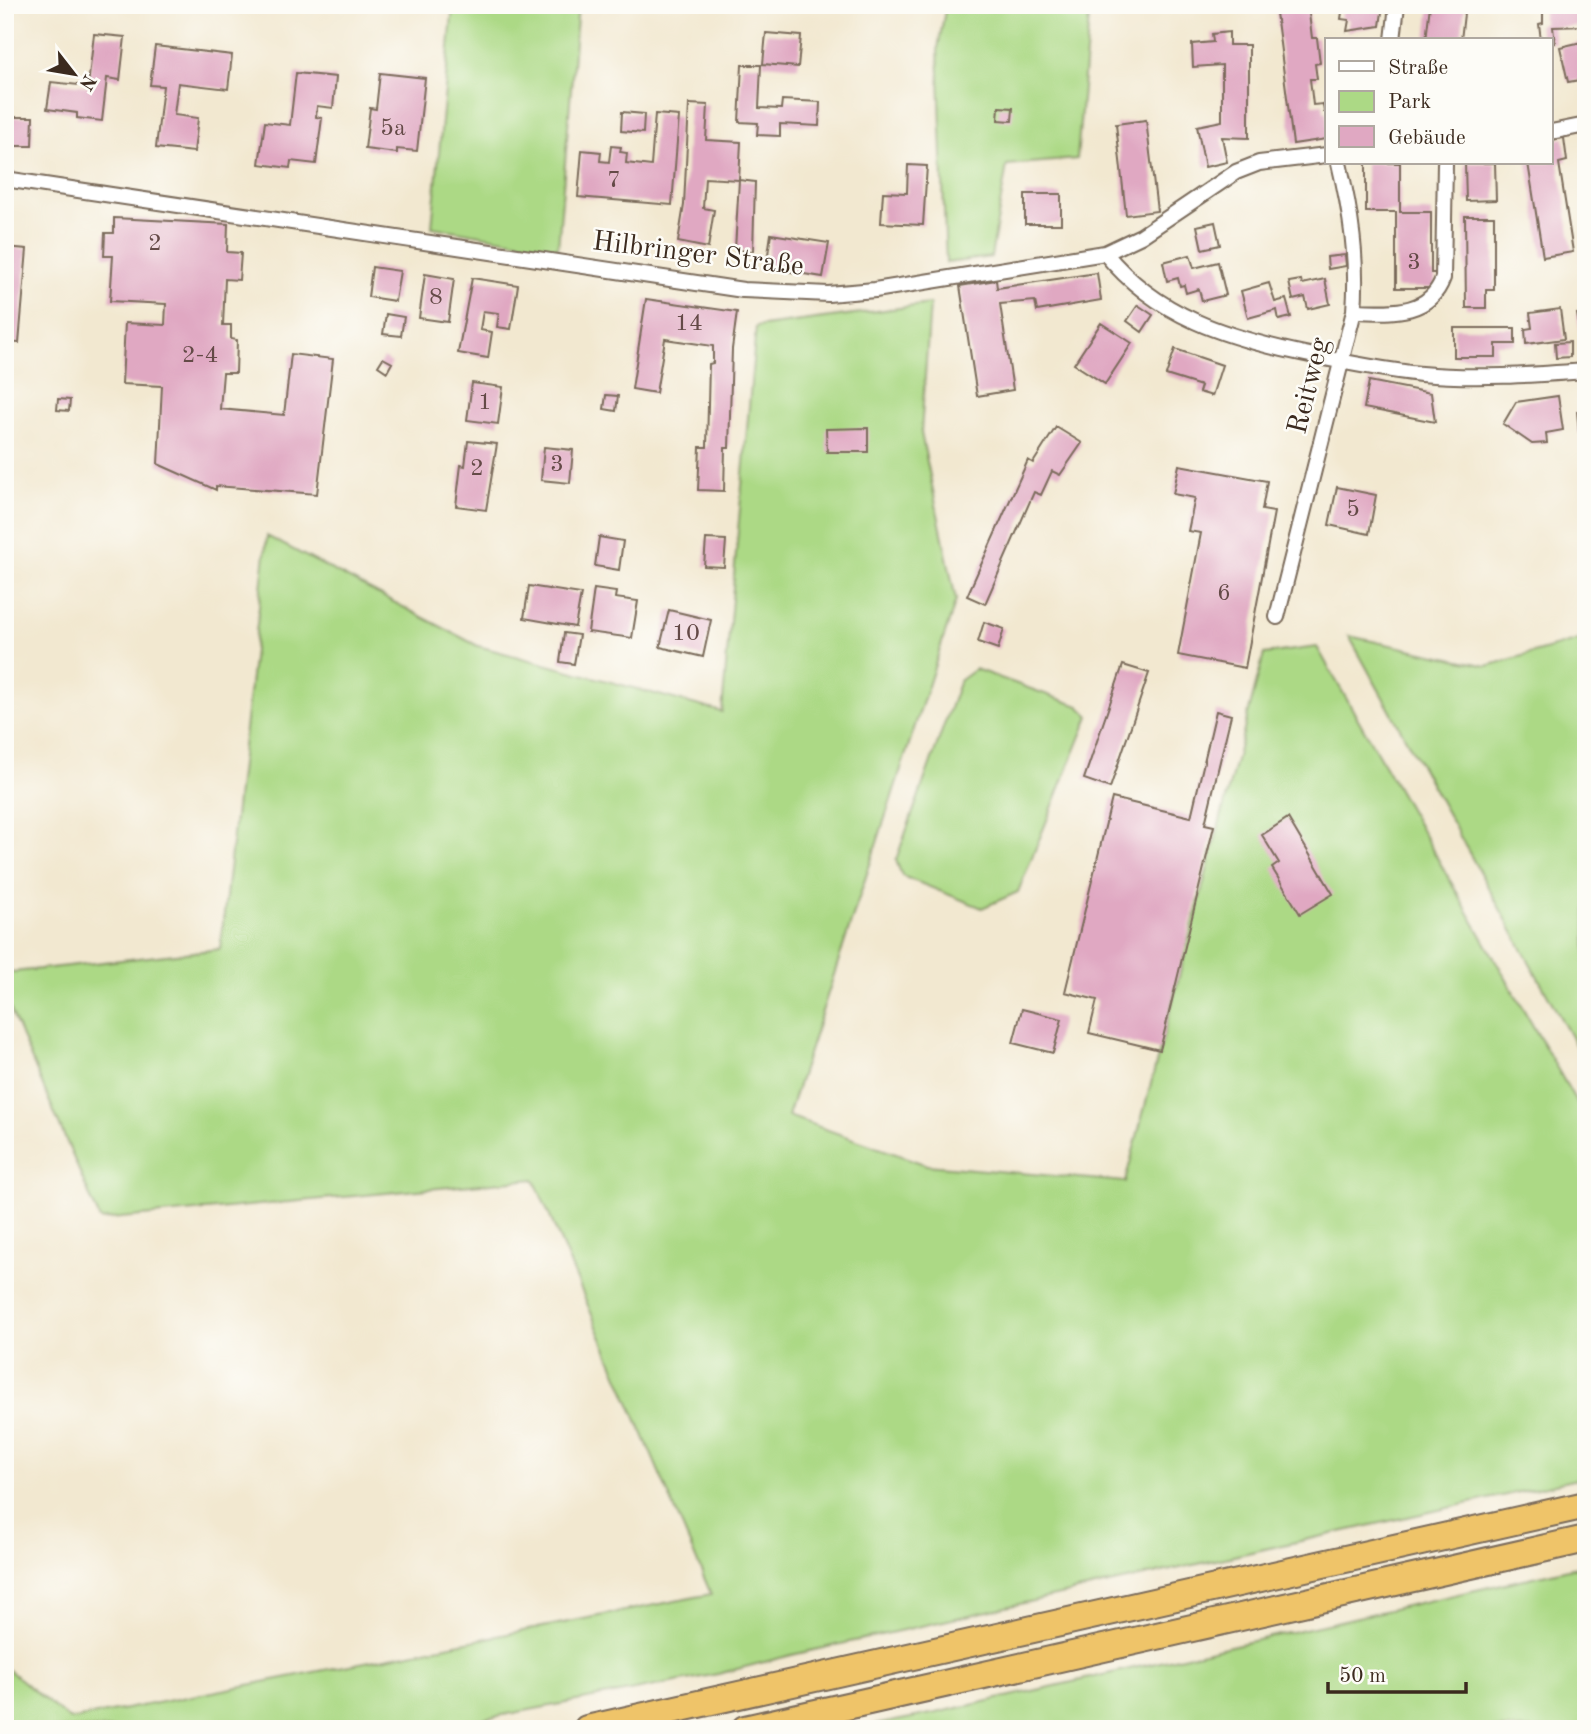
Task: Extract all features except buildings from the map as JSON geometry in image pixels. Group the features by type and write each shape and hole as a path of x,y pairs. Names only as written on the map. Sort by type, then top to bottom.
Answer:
{"highway":[{"path":"587,1729 1586,1505"},
{"path":"745,1729 1586,1539"}],"street":[{"path":"1393,38 1397,5"},
{"path":"1552,132 1586,125"},
{"name":"Hilbringer Straße","path":"5,179 743,290 828,294 875,290 1105,253 1141,236 1236,172 1259,163 1325,155"},
{"name":"Reitweg","path":"1277,617 1354,311 1357,274 1354,240 1339,164"},
{"path":"1354,311 1388,313 1411,309 1427,302 1438,291 1443,278 1445,164"},
{"path":"1105,253 1136,286 1198,324 1267,346 1341,362 1420,374 1529,376 1586,371"}],"green space":[{"path":"453,5 578,5 558,248 432,227"},
{"path":"946,5 1090,5 1077,159 1007,165 991,257 946,263 938,48"},
{"path":"930,304 921,433 956,600 788,1116 927,1165 1125,1182 1264,654 1317,647 1586,1119 1586,1477 792,1655 718,1674 430,1729 5,1729 5,1667 70,1720 711,1594 534,1179 100,1220 5,997 5,973 220,949 267,536 478,646 722,712 756,327"},
{"path":"1349,636 1487,666 1586,638 1586,1064"},
{"path":"975,669 1079,706 1089,716 1018,892 982,908 902,876 896,860 960,680"},
{"path":"1586,1565 1586,1729 855,1729 936,1713"}]}
